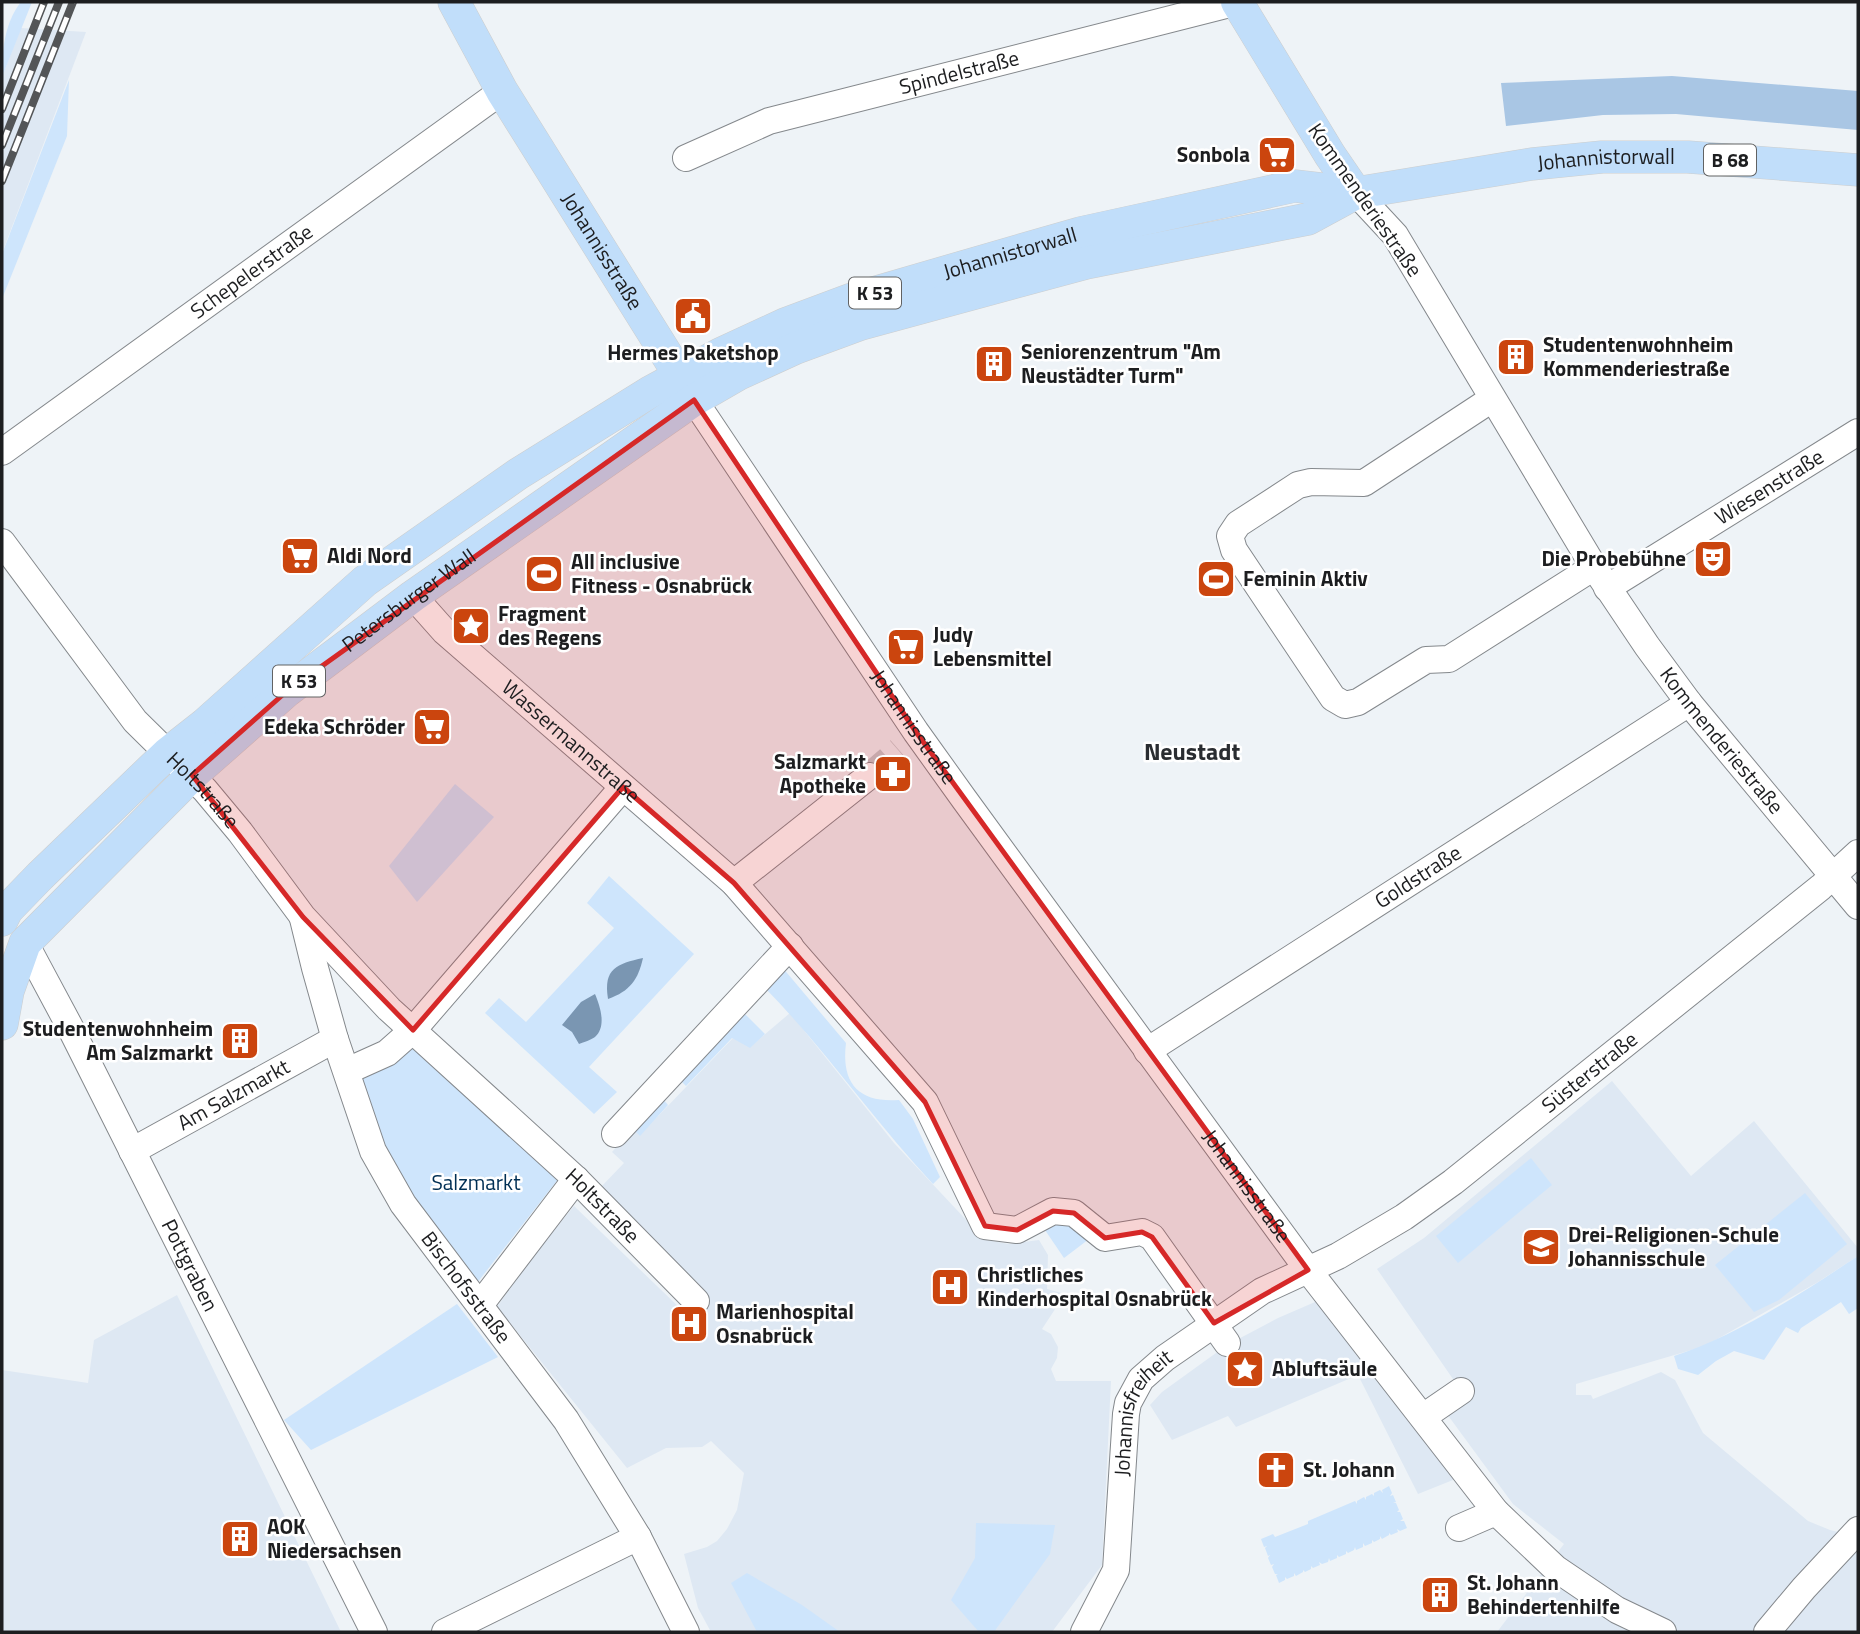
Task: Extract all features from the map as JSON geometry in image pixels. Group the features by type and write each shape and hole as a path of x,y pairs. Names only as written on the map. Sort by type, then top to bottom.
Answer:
{"main road":[{"name":"Johannisstraße","path":"454,2 502,91 687,388"},
{"name":"Kommenderiestraße","path":"1237,2 1356,193"},
{"name":"Johannistorwall","path":"687,388 785,324 852,299 1080,233 1296,186 1356,193 1532,164 1602,157 1688,157 1858,170"},
{"name":"Petersburger Wall","path":"26,943 192,775 287,691 687,388"},
{"name":"Petersburger Wall","path":"3,910 168,754 383,567 518,474 687,388"},
{"name":"Pottgraben","path":"3,910 26,943"},
{"path":"2,1024 8,991 26,943"}],"street":[{"name":"Spindelstraße","path":"685,158 769,121 1237,2"},
{"name":"Schepelerstraße","path":"2,452 502,91"},
{"name":"Kommenderiestraße","path":"1356,193 1395,235 1601,578 1689,703 1858,906"},
{"name":"Johannisstraße","path":"687,388 907,741 1147,1051 1308,1270 1496,1512 1555,1568 1617,1610 1662,1632"},
{"path":"1492,399 1364,483 1311,482 1298,485 1238,524 1230,536 1234,550 1333,698 1345,705 1358,702 1426,660 1449,659 1601,578"},
{"name":"Wiesenstraße","path":"1601,578 1858,432"},
{"name":"Holtstraße","path":"2,542 135,721 192,775 240,832 303,917 389,1009 576,1179 696,1301"},
{"name":"Wassermannstraße","path":"413,596 435,624 734,883 925,1102 985,1226 1017,1230 1053,1211 1074,1213 1105,1238 1142,1233 1152,1237 1221,1333"},
{"name":"Goldstraße","path":"1147,1051 1689,703"},
{"path":"734,883 869,776"},
{"path":"347,1071 387,1053 413,1030 624,787"},
{"name":"Süsterstraße","path":"1308,1270 1338,1256 1404,1217 1453,1182 1834,876 1858,853"},
{"name":"Bischofsstraße","path":"303,917 335,1039 373,1151 403,1204 566,1420 638,1537 686,1632"},
{"name":"Pottgraben","path":"26,943 374,1632"},
{"path":"615,1134 790,946"},
{"name":"Am Salzmarkt","path":"132,1151 335,1039"},
{"path":"480,1305 576,1179"},
{"name":"Johannisfreiheit","path":"1084,1632 1116,1570 1128,1402 1146,1373 1221,1333 1262,1291 1308,1270"},
{"path":"1423,1417 1461,1391"},
{"path":"1459,1528 1496,1512"},
{"path":"1767,1632 1858,1531"},
{"path":"446,1632 638,1537"}],"highlighted area":[{"path":"694,400 916,732 1308,1270 1214,1323 1152,1237 1142,1232 1105,1238 1074,1213 1053,1211 1017,1230 985,1226 925,1102 734,883 623,787 413,1030 303,917 192,775 287,691"}],"shaded area":[{"path":"21,28 86,32 2,253 2,77"},
{"path":"1672,76 1858,91 1858,130 1676,114 1603,115 1506,126 1501,83"},
{"path":"643,958 639,973 632,984 608,999 608,980 614,969"},
{"path":"595,994 601,1027 595,1037 579,1044 572,1032 562,1025 581,1002"},
{"name":"Marienhospital Osnabrück","path":"790,1013 894,1143 987,1240 1008,1244 1039,1240 1048,1255 1047,1289 1065,1294 1042,1329 1051,1334 1058,1347 1057,1358 1051,1369 1056,1381 1111,1381 1102,1565 1052,1632 711,1632 698,1608 684,1554 707,1547 717,1541 727,1529 737,1510 744,1473 711,1441 702,1447 666,1448 627,1468 497,1307 574,1206 685,1313 704,1292 600,1188 624,1163 612,1152 633,1129 640,1135 733,1038 750,1047"},
{"path":"1612,1081 1691,1176 1754,1121 1858,1248 1858,1256 1818,1282 1705,1346 1576,1384 1576,1395 1591,1395 1593,1399 1661,1372 1675,1380 1703,1433 1808,1521 1858,1537 1858,1632 1497,1632 1564,1544 1513,1504 1444,1410 1464,1395 1377,1269 1424,1238"},
{"path":"177,1295 341,1632 2,1632 2,1370 88,1383 94,1340"},
{"path":"1322,1299 1458,1478 1418,1494 1358,1375 1236,1427 1228,1416 1172,1440 1150,1405 1162,1392 1227,1345"}],"green space":[{"path":"32,2 2,77 3,48 10,20 20,3"},
{"path":"69,80 67,136 2,299 2,254"},
{"path":"455,784 494,817 417,902 389,866"},
{"path":"609,876 694,954 589,1067 617,1092 594,1114 485,1013 499,998 526,1022 614,928 587,903"},
{"path":"782,967 846,1043 846,1069 855,1088 873,1098 899,1100 913,1119 940,1177 933,1184 765,988"},
{"path":"742,1011 765,1034 750,1048 732,1038 686,1086 679,1079"},
{"name":"Salzmarkt","path":"414,1043 559,1178 477,1283 412,1204 381,1146 359,1076"},
{"path":"662,1098 668,1105 640,1136 633,1129"},
{"path":"1531,1158 1552,1185 1458,1263 1436,1236"},
{"path":"1805,1193 1847,1244 1779,1300 1754,1312 1715,1265"},
{"path":"1059,1220 1093,1236 1064,1258 1045,1230"},
{"path":"1858,1256 1858,1308 1849,1314 1841,1302 1801,1328 1798,1333 1786,1327 1764,1360 1734,1351 1698,1375 1678,1369 1674,1356 1745,1325"},
{"path":"457,1304 498,1357 311,1450 284,1420"},
{"path":"1389,1486 1392,1493 1390,1496 1393,1495 1396,1502 1393,1503 1396,1503 1399,1510 1397,1512 1400,1512 1403,1519 1400,1521 1404,1521 1407,1528 1400,1531 1397,1529 1398,1532 1391,1535 1389,1533 1382,1539 1380,1536 1380,1539 1374,1542 1372,1540 1372,1543 1365,1546 1363,1543 1363,1547 1356,1550 1355,1547 1354,1550 1348,1553 1346,1551 1346,1554 1339,1557 1337,1555 1337,1558 1330,1561 1329,1558 1328,1562 1319,1562 1320,1565 1313,1568 1311,1566 1311,1569 1305,1572 1303,1570 1296,1576 1294,1573 1294,1576 1287,1579 1285,1577 1285,1580 1279,1583 1278,1574 1275,1574 1272,1567 1274,1564 1271,1565 1268,1558 1270,1555 1268,1556 1265,1548 1267,1546 1264,1547 1261,1539 1273,1534 1275,1537 1308,1524 1308,1521 1355,1501 1357,1504 1357,1501 1364,1497 1366,1500 1366,1497 1372,1494 1374,1496 1374,1493 1380,1490 1383,1493 1382,1490"},
{"path":"976,1523 1055,1525 1050,1554 994,1632 979,1632 951,1600 975,1558"},
{"path":"747,1573 802,1605 840,1632 757,1632 731,1583"}],"tunnel":[{"path":"869,776 899,750"}],"railway":[{"path":"2,109 44,2"},
{"path":"2,145 59,2"},
{"path":"2,181 73,2"}],"place":[{"name":"Sonbola","path":"1277,155"},
{"name":"Hermes Paketshop","path":"693,316"},
{"name":"Studentenwohnheim Kommenderiestraße","path":"1516,357"},
{"name":"Seniorenzentrum \"Am Neustädter Turm\"","path":"994,364"},
{"name":"Aldi Nord","path":"300,556"},
{"name":"Die Probebühne","path":"1713,559"},
{"name":"All inclusive Fitness - Osnabrück","path":"544,574"},
{"name":"Feminin Aktiv","path":"1216,579"},
{"name":"Fragment des Regens","path":"471,626"},
{"name":"Judy Lebensmittel","path":"906,647"},
{"name":"Edeka Schröder","path":"432,727"},
{"name":"Salzmarkt Apotheke","path":"893,774"},
{"name":"Studentenwohnheim Am Salzmarkt","path":"240,1041"},
{"name":"Drei-Religionen-Schule Johannisschule","path":"1541,1247"},
{"name":"Christliches Kinderhospital Osnabrück","path":"950,1287"},
{"name":"Marienhospital Osnabrück","path":"689,1324"},
{"name":"Abluftsäule","path":"1245,1369"},
{"name":"St. Johann","path":"1276,1470"},
{"name":"AOK Niedersachsen","path":"240,1539"},
{"name":"St. Johann Behindertenhilfe","path":"1440,1595"}],"district":[{"name":"Neustadt","path":"1192,752"}]}
